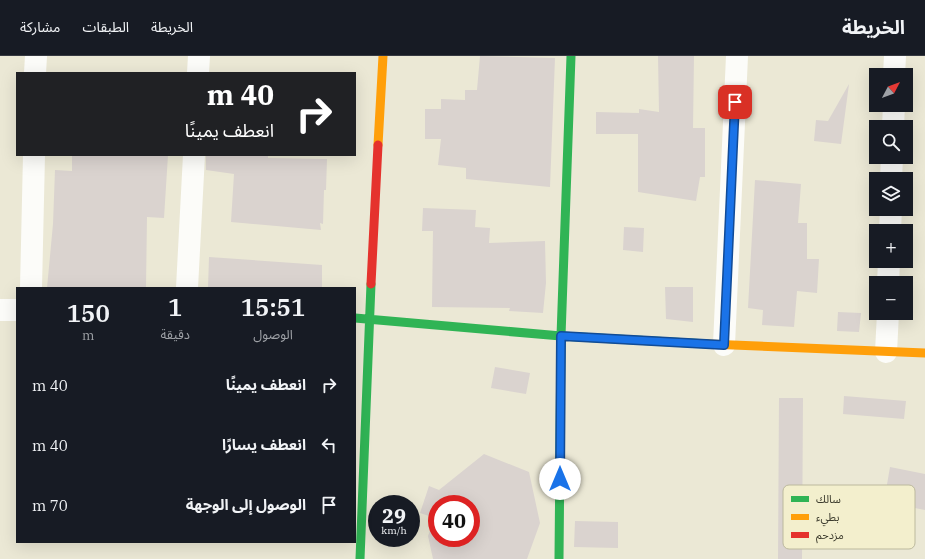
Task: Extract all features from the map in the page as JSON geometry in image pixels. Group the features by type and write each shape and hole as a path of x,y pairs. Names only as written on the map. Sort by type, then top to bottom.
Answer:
{"street":[{"path":"36,56 36,72"},
{"path":"198,72 199,56"},
{"path":"360,559 369,319 383,56"},
{"path":"559,559 561,336 571,56"},
{"path":"724,345 738,56"},
{"path":"894,68 895,56"},
{"path":"31,287 34,156"},
{"path":"188,287 194,156"},
{"path":"0,310 16,310"},
{"path":"356,318 561,336 724,345 925,353"},
{"path":"886,352 888,320"}],"building":[{"path":"480,56 555,58 550,187 466,179 466,168 438,165 441,139 425,139 425,109 441,109 441,99 465,100 465,90 477,90"},
{"path":"658,56 694,56 693,128 705,128 705,177 700,177 696,201 638,192 638,134 596,134 596,112 639,113 639,109 659,112"},
{"path":"849,84 841,144 814,141 816,120 828,121"},
{"path":"72,156 168,156 164,218 147,217 146,287 47,287 53,224 55,170 72,171"},
{"path":"206,156 268,156 268,158 327,159 326,190 324,190 323,224 320,223 321,230 231,222 234,174 206,170"},
{"path":"755,180 801,184 798,223 807,223 807,259 819,259 817,293 797,291 794,327 762,325 763,310 748,308"},
{"path":"423,208 476,210 475,227 490,228 489,243 545,241 546,283 543,313 509,311 510,308 432,307 433,231 422,231"},
{"path":"624,227 644,228 643,252 623,250"},
{"path":"209,257 322,265 322,287 208,287"},
{"path":"665,287 693,287 693,322 666,319"},
{"path":"838,312 861,313 859,332 837,331"},
{"path":"495,367 530,373 526,394 491,388"},
{"path":"844,396 906,401 904,419 843,414"},
{"path":"779,398 803,398 802,485 783,485 783,549 802,549 802,559 778,559"},
{"path":"484,454 529,472 540,523 527,559 433,559 430,547 480,547 480,495 428,495 428,516 420,513 429,486 439,490"},
{"path":"890,467 925,474 925,510 915,508 915,485 887,485"},
{"path":"575,521 618,522 618,548 574,547"}],"traffic: fast":[{"path":"559,559 561,336 571,56"},
{"path":"360,559 371,284"},
{"path":"356,318 561,336 708,344"}],"traffic: slow":[{"path":"378,145 383,56"},
{"path":"708,344 925,353"}],"traffic: jam":[{"path":"371,284 378,145"}],"route":[{"path":"560,479 561,336 724,345 735,102"}]}
